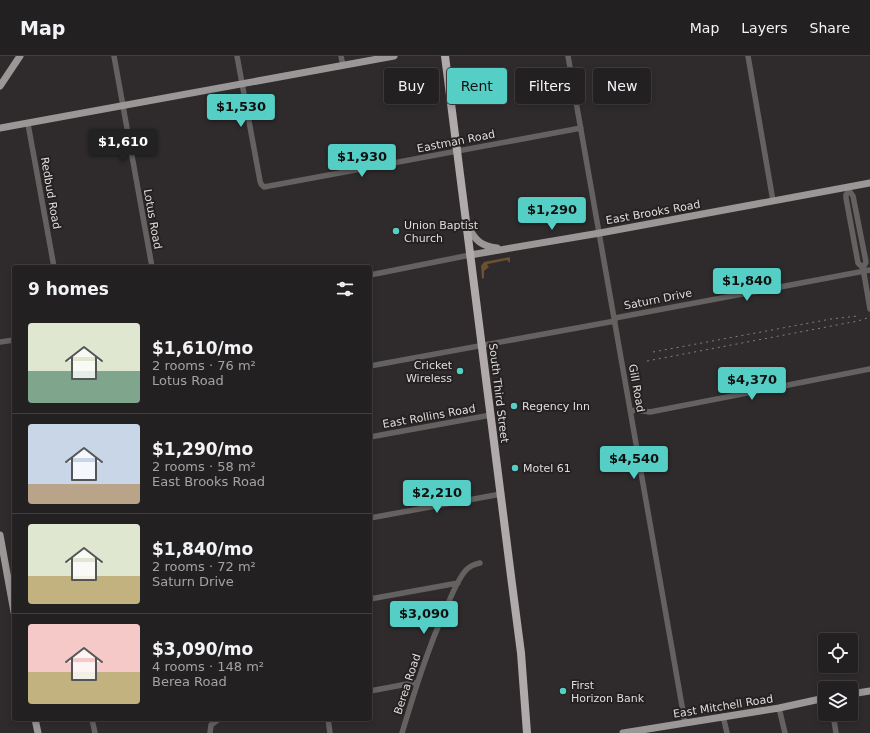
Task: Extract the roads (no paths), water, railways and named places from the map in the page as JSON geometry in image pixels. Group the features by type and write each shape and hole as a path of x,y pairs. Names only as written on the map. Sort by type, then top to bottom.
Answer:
{"highway":[{"name":"South Third Street","path":"445,56 521,653 527,733"}],"main road":[{"path":"0,86 20,56"},
{"path":"0,128 242,85 394,56"},
{"path":"0,124 9,127"},
{"name":"East Brooks Road","path":"470,255 848,189 870,183"},
{"path":"468,228 473,237 486,246 507,249"},
{"path":"0,535 12,601"},
{"path":"858,693 870,691"},
{"name":"East Mitchell Road","path":"623,733 779,708 818,700"},
{"path":"35,721 38,733"}],"street":[{"name":"Lotus Road","path":"114,56 152,265"},
{"path":"237,56 242,85"},
{"path":"341,56 343,66"},
{"name":"Gill Road","path":"568,56 685,723"},
{"path":"748,56 773,201"},
{"name":"Eastman Road","path":"242,85 260,181 264,187 581,128"},
{"name":"Redbud Road","path":"28,124 54,265"},
{"path":"848,189 854,197 866,262 863,270 870,309"},
{"name":"East Brooks Road","path":"372,274 470,255"},
{"name":"Saturn Drive","path":"372,366 482,346 863,270 870,270"},
{"path":"0,342 12,340"},
{"path":"631,411 637,410 650,412 870,369"},
{"name":"East Rollins Road","path":"372,437 491,415"},
{"path":"372,518 501,494"},
{"name":"Berea Road","path":"402,733 433,637 458,583 466,570 473,565 480,563"},
{"path":"372,599 458,583"},
{"path":"372,691 418,682"},
{"path":"779,708 785,733"},
{"path":"723,716 727,733"},
{"path":"92,721 95,733"},
{"path":"210,733 211,725 216,721"},
{"path":"328,721 330,733"},
{"path":"834,721 836,733"}],"railway":[{"path":"653,352 831,319 858,316"},
{"path":"647,361 858,321 870,317"}],"place":[{"name":"Union Baptist Church","path":"396,231"},
{"name":"Cricket Wireless","path":"460,371"},
{"name":"Regency Inn","path":"514,406"},
{"name":"Motel 61","path":"515,468"},
{"name":"First Horizon Bank","path":"563,691"}]}
